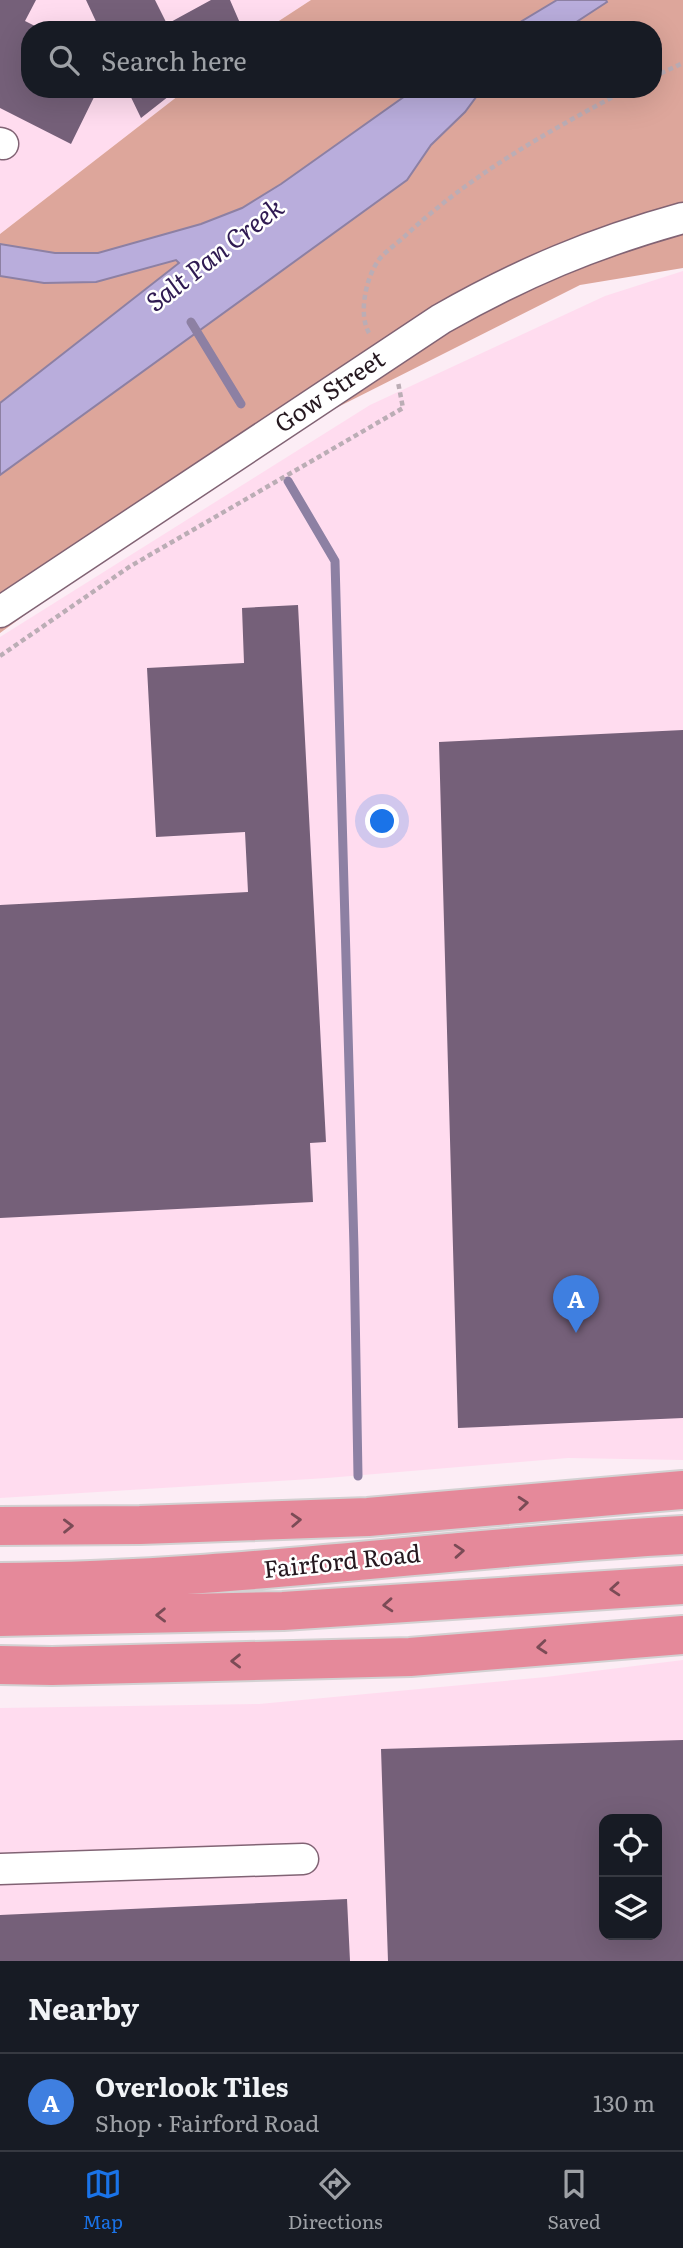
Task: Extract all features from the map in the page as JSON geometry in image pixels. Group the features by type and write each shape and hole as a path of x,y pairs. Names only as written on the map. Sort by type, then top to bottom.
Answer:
{"highway":[{"path":"0,1526 140,1525 355,1517 683,1490"},
{"name":"Fairford Road","path":"0,1583 213,1574 424,1554 682,1535"},
{"name":"Fairford Road","path":"0,1617 283,1611 683,1585"},
{"path":"0,1665 411,1657 683,1635"},
{"path":"0,1679 52,1666"}],"street":[{"name":"Gow Street","path":"0,612 384,355 477,298 590,246 683,218"},
{"path":"0,1869 303,1859"}],"path":[{"path":"662,73 683,63"},
{"path":"0,656 112,578 403,408 397,375 366,328 363,300 378,261 426,216 496,164 612,98"}],"shaded area":[{"path":"0,0 311,0 279,21 21,21 21,98 175,98 0,234"},
{"path":"311,0 683,0 683,268 580,285 330,411 113,551 0,633 0,234 175,98 662,98 662,21 279,21"},
{"path":"683,271 683,1460 568,1458 327,1478 0,1498 0,637 370,405 605,296"},
{"path":"683,1660 683,1961 0,1961 0,1708 259,1704 546,1677"}],"water":[{"path":"557,0 607,2 578,21 522,21"},
{"name":"Salt Pan Creek","path":"402,98 475,98 431,145 407,180 0,475 0,403 179,263 176,260 96,282 44,283 0,276 0,244 55,253 98,253 201,224 242,208 281,184"}],"building":[{"path":"0,0 36,0 25,21 21,21 21,98 94,98 71,144 0,108"},
{"path":"86,0 155,0 166,21 96,21"},
{"path":"211,0 230,0 239,21 172,21"},
{"path":"131,98 167,98 141,118"},
{"path":"298,605 326,1142 310,1143 313,1202 0,1218 0,905 248,892 245,832 156,837 147,668 244,663 242,608"},
{"path":"683,730 683,1418 458,1428 439,742"},
{"path":"683,1740 683,1961 388,1961 381,1749"},
{"path":"347,1899 350,1961 0,1961 0,1915"}],"waterway":[{"path":"191,322 241,404"},
{"path":"288,481 335,561 358,1476"}],"place":[{"name":"Overlook Tiles","path":"576,1333"}]}
